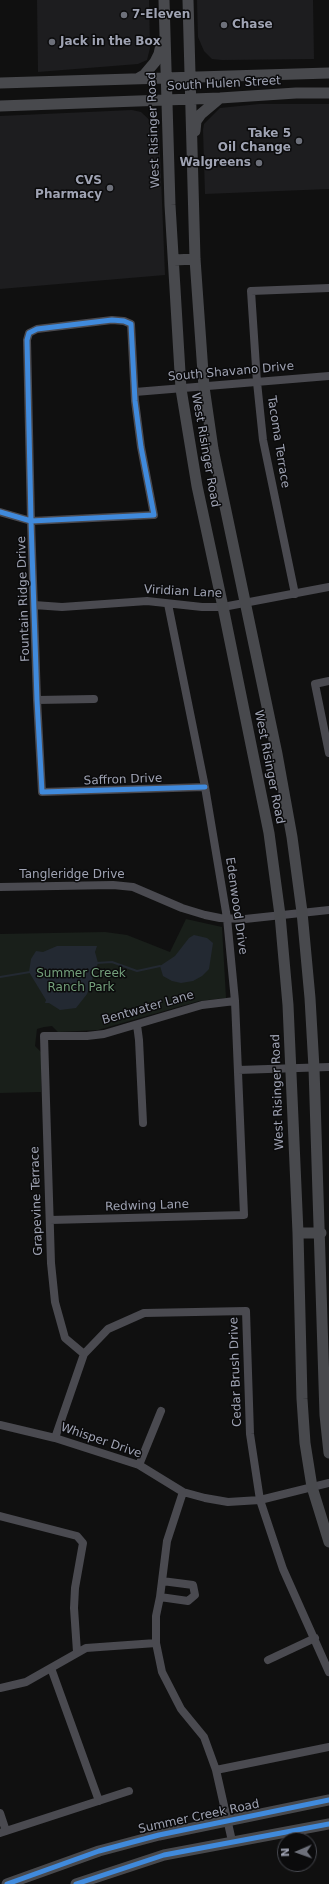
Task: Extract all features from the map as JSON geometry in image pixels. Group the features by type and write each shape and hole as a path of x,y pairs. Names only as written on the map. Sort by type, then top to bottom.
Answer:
{"main road":[{"name":"West Risinger Road","path":"164,0 166,100 181,389 197,486 269,833 280,915 288,1005 298,1233 302,1399 305,1444 312,1487 329,1542"},
{"name":"West Risinger Road","path":"188,0 195,259 204,387 213,449 284,792 292,837 302,912 310,998 314,1068 321,1233 326,1415 329,1453"},
{"path":"137,79 149,68 159,54 164,18"},
{"name":"South Hulen Street","path":"0,83 329,73"},
{"name":"South Hulen Street","path":"0,106 220,98 296,93 329,94"},
{"path":"192,157 196,121 207,108 220,98"},
{"path":"174,260 195,259"},
{"path":"298,1233 321,1233"},
{"name":"Summer Creek Road","path":"7,1884 98,1851 159,1834 329,1800"},
{"path":"76,1884 164,1855 232,1841 329,1824"}],"street":[{"name":"Tacoma Terrace","path":"295,594 263,440 257,382 251,291 329,288"},
{"name":"Fountain Ridge Drive","path":"42,792 37,700 31,521 27,340 29,333 37,329 112,320 124,321 130,324 135,392"},
{"name":"South Shavano Drive","path":"135,392 329,376"},
{"path":"0,512 31,521 154,514 141,447 135,392"},
{"name":"Viridian Lane","path":"34,605 62,607 148,601 168,604 223,607 246,604 329,587"},
{"name":"Edenwood Drive","path":"168,604 205,787 227,918 235,1001 244,1215"},
{"path":"329,681 315,684 329,753"},
{"path":"37,700 94,700"},
{"name":"Saffron Drive","path":"42,792 205,787"},
{"name":"Tangleridge Drive","path":"0,887 113,885 132,887 188,910 205,915 227,918 245,919 329,910"},
{"name":"Bentwater Lane","path":"44,1036 87,1036 104,1034 202,1005 235,1001"},
{"path":"137,1025 143,1123"},
{"name":"Grapevine Terrace","path":"44,1036 51,1263 54,1302 64,1338 84,1354"},
{"path":"238,1070 329,1067"},
{"name":"Redwing Lane","path":"50,1220 244,1215"},
{"name":"Cedar Brush Drive","path":"55,1438 84,1354 108,1329 144,1313 246,1311 250,1434 260,1500 283,1569 329,1672"},
{"path":"139,1465 161,1411"},
{"name":"Whisper Drive","path":"0,1425 55,1438 139,1465 183,1492 205,1498 228,1502 260,1500 329,1483"},
{"path":"183,1492 167,1541 160,1597 156,1616 156,1643 162,1672 181,1709 204,1737 216,1770 229,1821 232,1841"},
{"path":"0,1516 77,1536 83,1543 75,1588 74,1608 77,1652"},
{"path":"160,1597 188,1601 196,1595 193,1585 162,1581"},
{"path":"268,1660 315,1638"},
{"path":"0,1688 26,1682 86,1648 109,1645 156,1643"},
{"path":"51,1668 99,1801"},
{"path":"216,1770 329,1747"},
{"path":"0,1813 3,1832 129,1791"}],"shaded area":[{"path":"37,0 149,0 150,48 147,60 138,64 38,72"},
{"path":"197,0 313,0 314,59 212,59 204,51 198,37"},
{"path":"259,104 329,104 329,189 205,194 204,124 220,108"},
{"path":"132,110 141,112 159,129 165,275 0,289 0,116"},
{"path":"194,935 207,938 213,943 209,969 202,976 193,981 181,983 172,981 163,976 160,966 175,956 189,938"},
{"path":"57,946 97,946 95,952 98,963 87,994 76,1008 60,1010 49,1003 45,1003 46,1000 29,972 31,959 36,951 43,952"}],"green space":[{"name":"Summer Creek Ranch Park","path":"186,919 222,927 226,998 199,1001 98,1030 58,1032 52,1026 37,1029 35,1046 41,1052 41,1092 0,1093 0,934 105,932 127,935 170,952"}],"waterway":[{"path":"96,963 112,962 137,971 160,966"},
{"path":"0,977 30,972"}],"cycle path":[{"path":"0,512 31,521 154,515 141,447 135,401 131,324 124,321 112,320 37,329 29,333 27,340 31,521 37,700 42,792 205,787"},
{"path":"7,1884 99,1851 159,1835 329,1800"},
{"path":"76,1884 164,1855 329,1824"}],"place":[{"name":"7-Eleven","path":"124,15"},
{"name":"Chase","path":"224,25"},
{"name":"Jack in the Box","path":"52,42"},
{"name":"Take 5 Oil Change","path":"299,141"},
{"name":"Walgreens","path":"259,163"},
{"name":"CVS Pharmacy","path":"110,188"}]}
